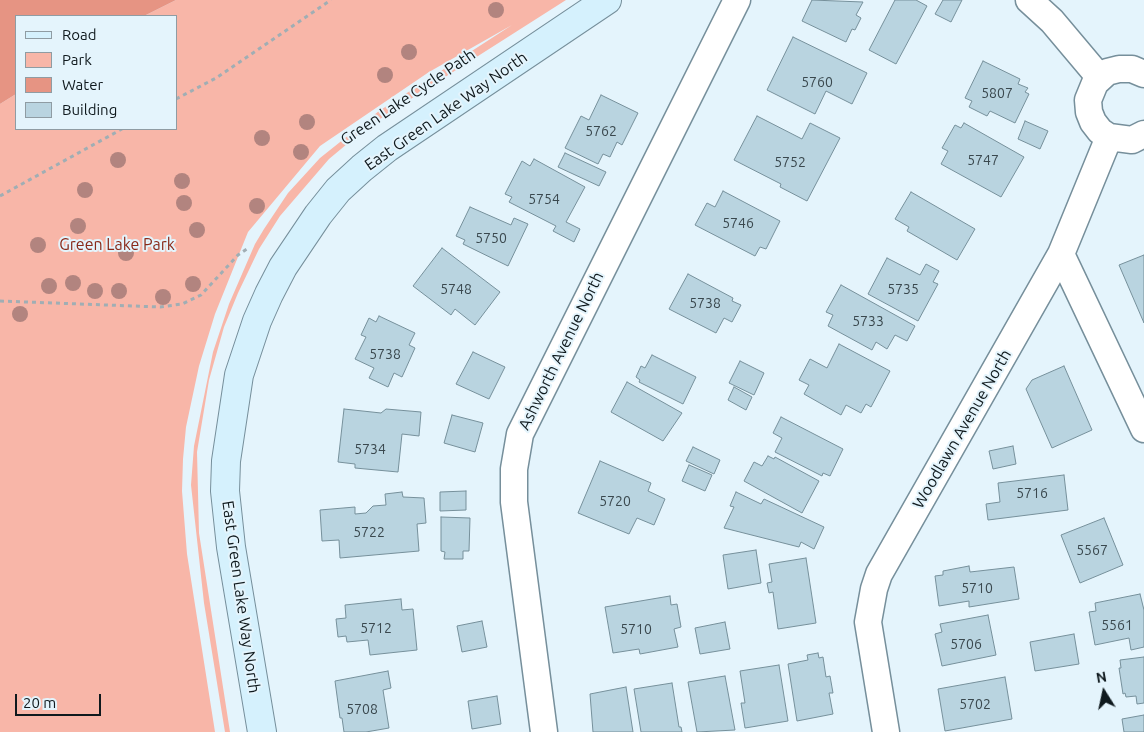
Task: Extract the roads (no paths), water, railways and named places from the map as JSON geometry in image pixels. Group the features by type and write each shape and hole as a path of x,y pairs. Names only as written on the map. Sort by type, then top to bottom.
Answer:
{"main road":[{"name":"East Green Lake Way North","path":"262,732 231,548 225,491 226,461 239,376 269,294 283,267 318,215 338,190 362,168 387,148 608,0"}],"street":[{"name":"Ashworth Avenue North","path":"544,732 514,502 514,469 520,434 737,0"},
{"path":"1029,0 1052,21 1100,78"},
{"path":"1144,74 1132,69 1119,69 1107,72 1091,90 1088,100 1089,112 1100,131 1120,140 1132,140 1144,134"},
{"name":"Woodlawn Avenue North","path":"886,732 869,630 870,606 879,574 1062,254 1110,137"},
{"path":"1062,254 1144,429"}],"water":[{"path":"0,0 176,0 146,15 15,15 15,95 0,104"}],"park label":[{"name":"Green Lake Park","path":"117,245"}]}
